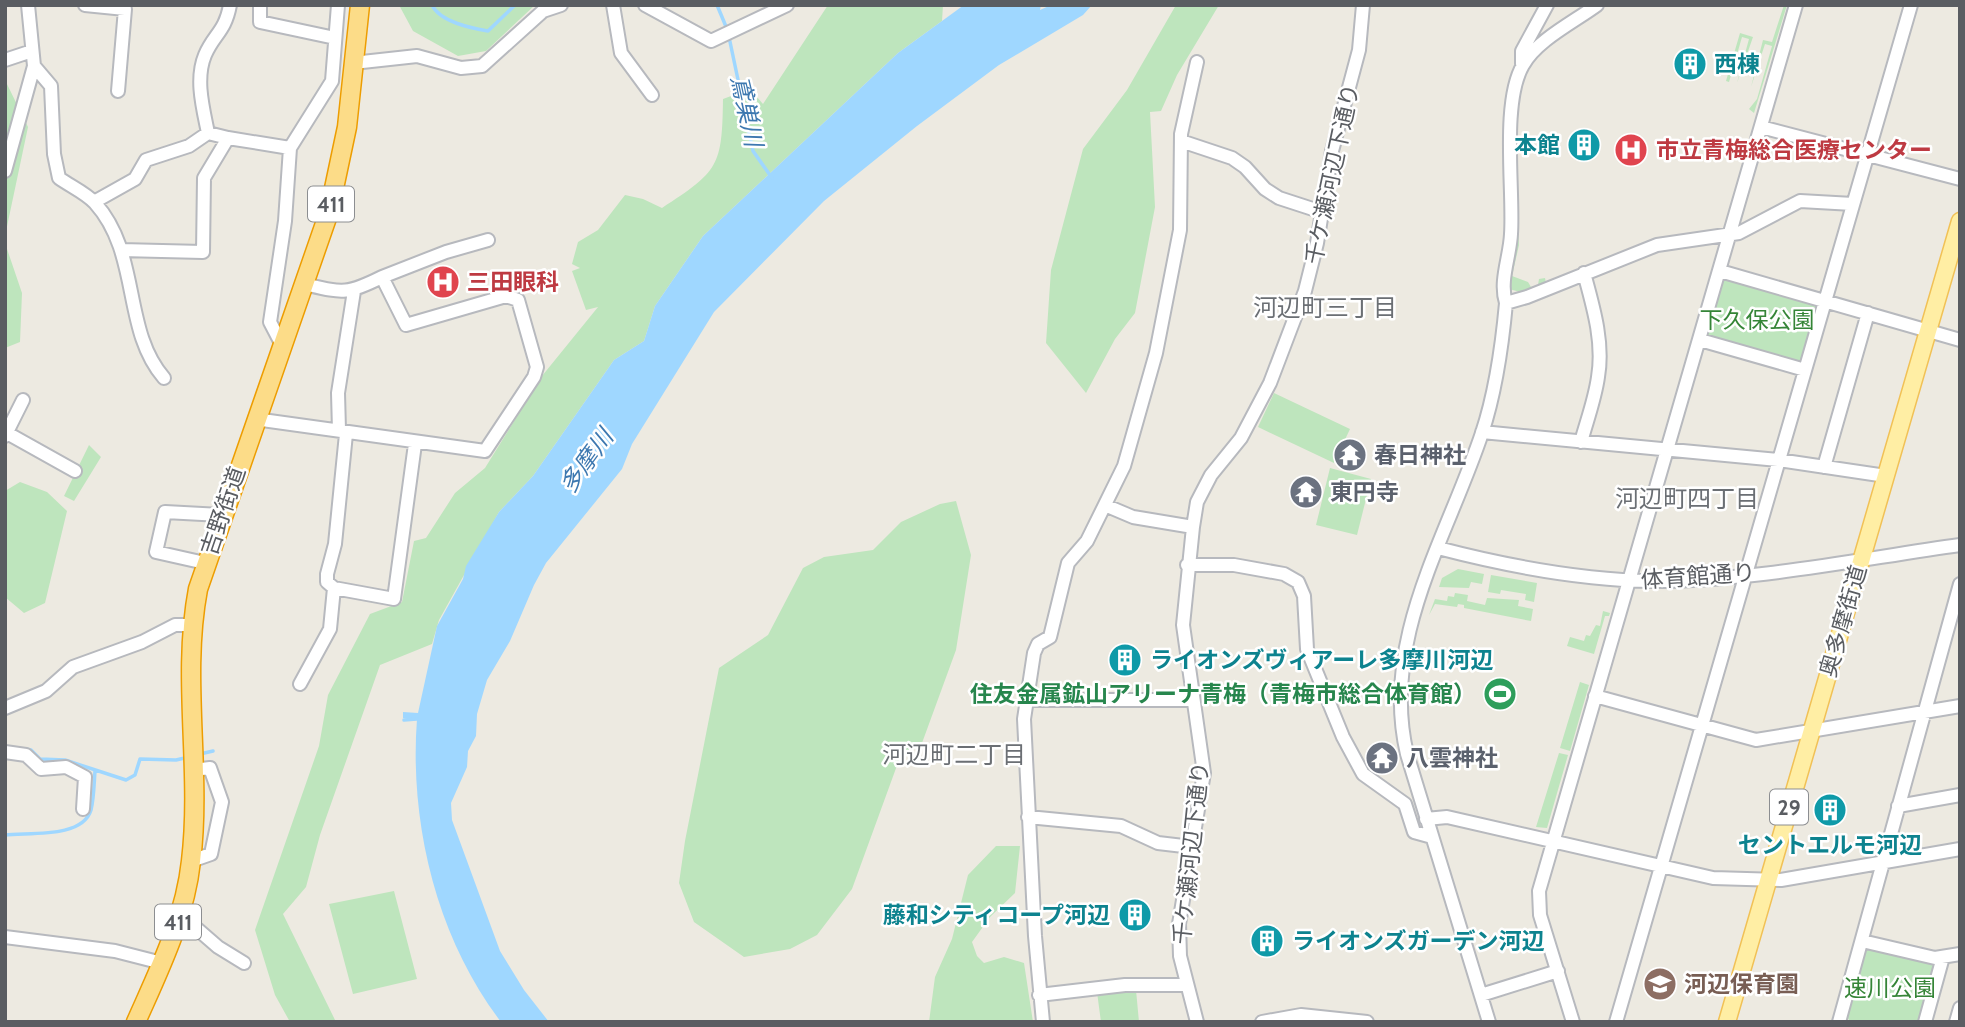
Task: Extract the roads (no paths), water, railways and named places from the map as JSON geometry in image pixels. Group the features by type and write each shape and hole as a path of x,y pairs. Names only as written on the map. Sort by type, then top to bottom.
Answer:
{"highway":[{"name":"吉野街道","path":"135,1022 162,963 180,914 191,861 191,625 205,563 221,515 329,212 342,159 359,5"}],"main road":[{"name":"奥多摩街道","path":"1727,1022 1960,221"}],"street":[{"path":"5,171 34,66 28,5"},
{"path":"85,5 125,9 118,91"},
{"path":"208,133 200,86 205,55 226,25 230,5"},
{"path":"260,5 260,22 335,38"},
{"path":"282,345 270,322 285,222 290,148 332,81 338,5"},
{"path":"353,63 417,56 461,68 482,66 542,11 561,5"},
{"path":"613,5 621,52 652,95"},
{"path":"645,5 711,41 787,5"},
{"name":"千ケ瀬河辺下通り","path":"1197,1022 1180,956 1179,924 1204,773 1184,645 1187,565 1193,527 1202,493 1216,467 1241,438 1270,383 1305,291 1328,169 1359,50 1363,5"},
{"path":"1489,1022 1403,738 1399,679 1406,639 1482,432 1496,380 1506,303 1503,291 1511,233 1511,136 1522,51 1547,5"},
{"path":"1522,66 1533,52 1597,5"},
{"path":"1573,1022 1538,902 1553,842 1796,5"},
{"path":"1616,1022 1911,5"},
{"path":"5,60 32,51"},
{"path":"1043,1022 1039,995 1024,719 1034,653 1038,644 1050,637 1068,564 1087,541 1107,506 1132,442 1166,312 1180,230 1181,141 1197,62"},
{"path":"34,66 51,86 54,154 59,178 94,202 121,250 137,307 141,338 151,363 164,379"},
{"path":"1761,127 1960,178"},
{"path":"94,202 135,179 146,160 189,146 208,133 290,148"},
{"path":"121,250 203,252 204,178 228,138"},
{"path":"1181,141 1232,158 1245,167 1265,190 1279,198 1322,212"},
{"path":"1506,303 1527,298 1657,245 1730,235 1757,226 1800,201 1853,204"},
{"path":"304,284 343,293 354,291 446,252 488,240"},
{"path":"1720,271 1960,340"},
{"path":"1581,442 1598,377 1600,358 1595,316 1584,273"},
{"path":"255,419 415,444 485,451 534,377 537,367 518,300 506,296 407,325 382,277"},
{"path":"354,291 338,393 342,432 335,544 327,574 327,582 334,588 394,599 415,444"},
{"path":"1824,467 1868,313"},
{"path":"1700,340 1805,370"},
{"path":"23,400 6,434 75,471"},
{"path":"1482,432 1778,460 1886,476"},
{"path":"1107,506 1133,517 1193,527"},
{"path":"205,563 156,552 165,512 221,515"},
{"name":"体育館通り","path":"1438,548 1549,570 1629,580 1681,580 1746,574 1960,545"},
{"path":"1187,565 1234,565 1284,574 1298,582 1304,596 1310,659 1363,774 1373,784 1405,804 1414,832 1432,837"},
{"path":"1839,1022 1863,941 1922,713 1954,626 1960,584"},
{"path":"300,684 330,629 334,588"},
{"path":"5,708 46,691 73,667 142,642 175,625 191,625"},
{"path":"1595,696 1756,740 1811,733 1960,706"},
{"path":"1027,700 1194,701"},
{"path":"5,752 26,755 41,769 66,767 85,777 83,809"},
{"path":"191,861 211,853 222,802 210,768 192,761"},
{"path":"1898,806 1960,795"},
{"path":"1028,817 1121,827 1158,843 1192,847"},
{"path":"1426,819 1447,817 1713,878 1768,882 1960,849"},
{"path":"180,914 218,947 244,963"},
{"path":"5,937 115,951 162,963"},
{"path":"1863,941 1930,958 1960,954"},
{"path":"1925,1022 1943,957"},
{"path":"1481,995 1558,971"},
{"path":"1039,995 1125,985 1186,985"},
{"path":"1956,1022 1960,1008"},
{"path":"1262,1022 1301,1016 1367,1022"}],"water":[{"name":"多摩川","path":"964,5 1041,5 1040,10 1051,5 1092,5 1083,15 999,65 917,126 824,201 714,312 632,444 622,469 546,563 510,641 487,680 477,714 476,736 468,751 467,767 451,803 452,820 500,951 524,990 549,1022 501,1022 460,954 444,917 423,839 416,759 417,719 403,718 403,712 418,713 437,626 463,579 466,566 499,512 533,476 614,360 644,341 655,306 703,236 898,53"}],"waterway":[{"name":"鳶巣川","path":"432,5 449,20 488,31 515,5"},
{"name":"鳶巣川","path":"717,5 727,29"},
{"name":"鳶巣川","path":"729,37 753,151 772,178"},
{"path":"404,720 417,719"},
{"path":"25,749 31,750 40,759 65,760 126,780 135,775 140,759 176,760 189,757"},
{"path":"200,754 213,751"},
{"path":"5,835 53,832 77,826 86,819 91,810 95,771"}],"place":[{"name":"西棟","path":"1690,64"},
{"name":"本館","path":"1584,145"},
{"name":"市立青梅総合医療センター","path":"1631,150"},
{"name":"三田眼科","path":"443,282"},
{"name":"春日神社","path":"1350,455"},
{"name":"東円寺","path":"1306,492"},
{"name":"ライオンズヴィアーレ多摩川河辺","path":"1125,660"},
{"name":"住友金属鉱山アリーナ青梅（青梅市総合体育館）","path":"1500,694"},
{"name":"八雲神社","path":"1382,758"},
{"name":"セントエルモ河辺","path":"1830,810"},
{"name":"藤和シティコープ河辺","path":"1135,915"},
{"name":"ライオンズガーデン河辺","path":"1267,941"},
{"name":"河辺保育園","path":"1660,984"}],"district":[{"name":"河辺町三丁目","path":"1325,307"},
{"name":"河辺町四丁目","path":"1687,498"},
{"name":"河辺町二丁目","path":"954,754"}],"park label":[{"name":"下久保公園","path":"1757,320"},
{"name":"速川公園","path":"1890,988"}]}
